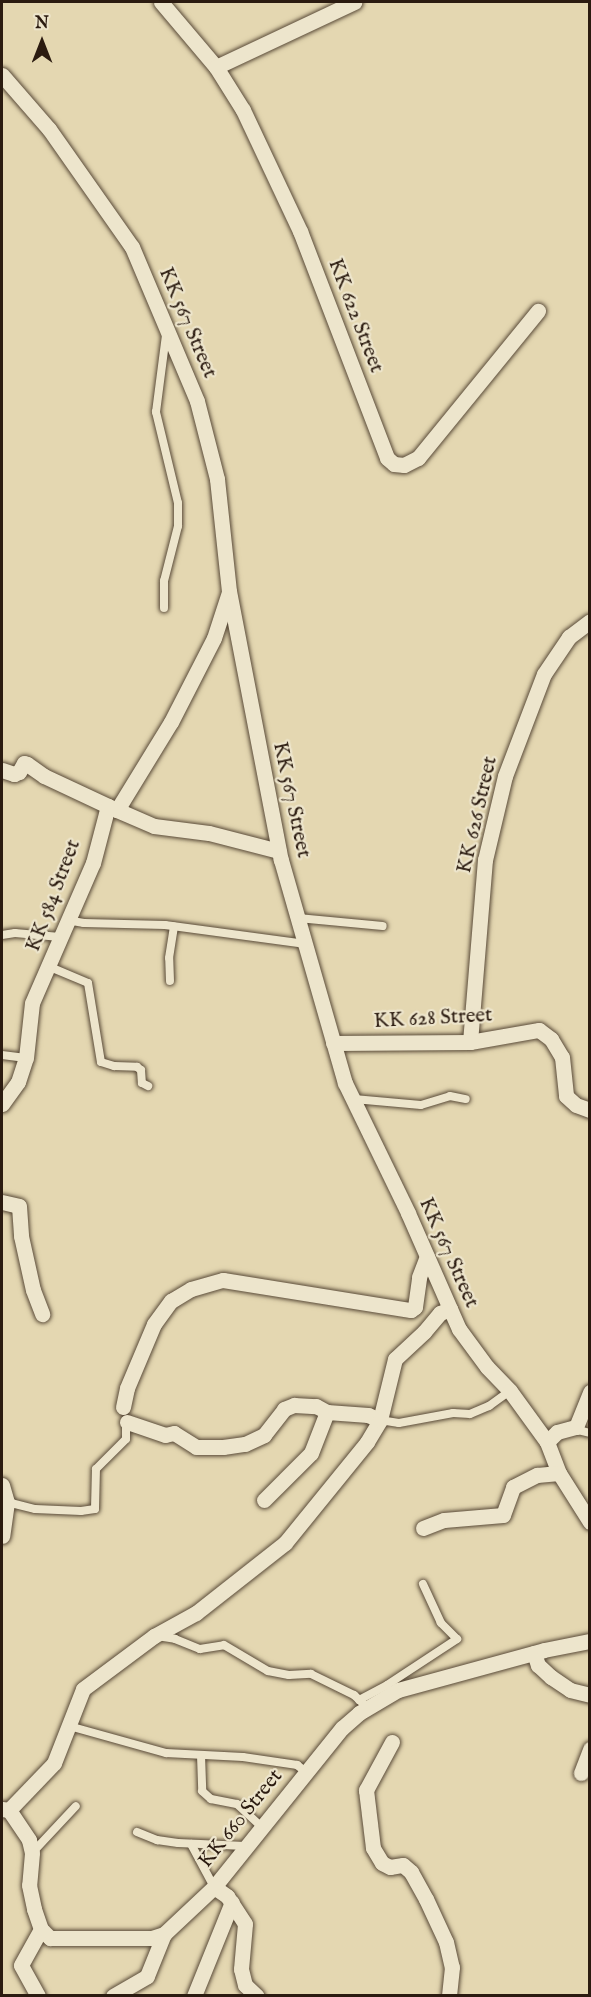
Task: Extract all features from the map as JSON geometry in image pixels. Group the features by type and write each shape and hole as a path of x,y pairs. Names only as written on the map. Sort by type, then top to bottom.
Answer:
{"street":[{"name":"KK 622 Street","path":"161,2 216,67 243,110 300,231 387,458 394,464 404,465 418,458 538,310"},
{"path":"216,67 354,2"},
{"name":"KK 567 Street","path":"2,75 49,129 132,247 197,400 217,478 229,591 279,851 345,1083 459,1329 487,1367 510,1390 547,1442 559,1473 590,1522"},
{"name":"KK 584 Street","path":"2,1104 18,1082 26,1058 32,1003 50,967 67,920 93,863 112,808 171,722 214,638 229,591"},
{"name":"KK 626 Street","path":"471,1042 485,860 505,776 544,674 569,637 590,621"},
{"path":"2,770 14,774 19,772 24,763 44,776 154,826 209,833 279,851"},
{"name":"KK 628 Street","path":"333,1043 471,1042 539,1030 551,1039 562,1057 566,1096 576,1106 590,1110"},
{"path":"2,1202 19,1206 21,1236 33,1290 42,1314"},
{"path":"380,1420 359,1413 327,1412 316,1406 294,1405 284,1409 264,1435 244,1444 196,1447 174,1433 165,1435 125,1414 126,1388 154,1324 171,1300 191,1289 223,1280 411,1310 416,1307 419,1277 427,1256"},
{"path":"164,1934 139,1938 50,1938 41,1929 34,1909 29,1885 32,1853 29,1840 5,1809 54,1763 83,1689 154,1636 196,1613 285,1544 367,1442 380,1420 395,1359 424,1332 440,1312 450,1309"},
{"path":"547,1442 557,1432 576,1427 590,1392"},
{"path":"264,1500 311,1453 327,1412"},
{"path":"423,1528 444,1520 502,1515 513,1487 537,1475 559,1473"},
{"path":"2,1485 7,1502 2,1536"},
{"name":"KK 660 Street","path":"164,1934 214,1887 363,1703 398,1690 534,1653 590,1641"},
{"path":"534,1653 538,1665 551,1677 570,1690 590,1695"},
{"path":"392,1742 366,1790 373,1848 382,1863 390,1867 403,1865 411,1872 426,1899 446,1942 452,1967 449,1995"},
{"path":"581,1773 590,1749"},
{"path":"214,1887 232,1902 245,1924 241,1959 243,1980 256,1995"},
{"path":"194,1995 232,1902"},
{"path":"38,1995 21,1965 41,1929"},
{"path":"112,1995 147,1976 164,1934"}],"lane":[{"path":"164,608 164,581 178,526 178,503 156,412 168,328"},
{"path":"298,918 383,926"},
{"path":"67,920 84,923 174,926 306,944"},
{"path":"170,981 169,958 174,926"},
{"path":"2,935 15,933 60,937"},
{"path":"50,967 88,983 101,1062 114,1066 137,1067 141,1070 142,1083 148,1086"},
{"path":"2,1055 26,1058"},
{"path":"352,1098 421,1105 450,1096 466,1099"},
{"path":"380,1420 399,1423 453,1413 470,1414 489,1406 510,1390"},
{"path":"7,1502 35,1509 81,1511 95,1509 96,1469 126,1439 125,1414"},
{"path":"572,1429 590,1432"},
{"path":"154,1636 175,1639 200,1648 224,1645 268,1671 289,1675 311,1674 334,1684 363,1703 457,1639 441,1623 423,1584"},
{"path":"69,1726 166,1753 243,1757 289,1764 306,1772"},
{"path":"201,1755 202,1791 211,1799 237,1804 262,1827"},
{"path":"32,1853 76,1806"},
{"path":"137,1832 157,1840 247,1846"},
{"path":"191,1844 214,1887"}]}
